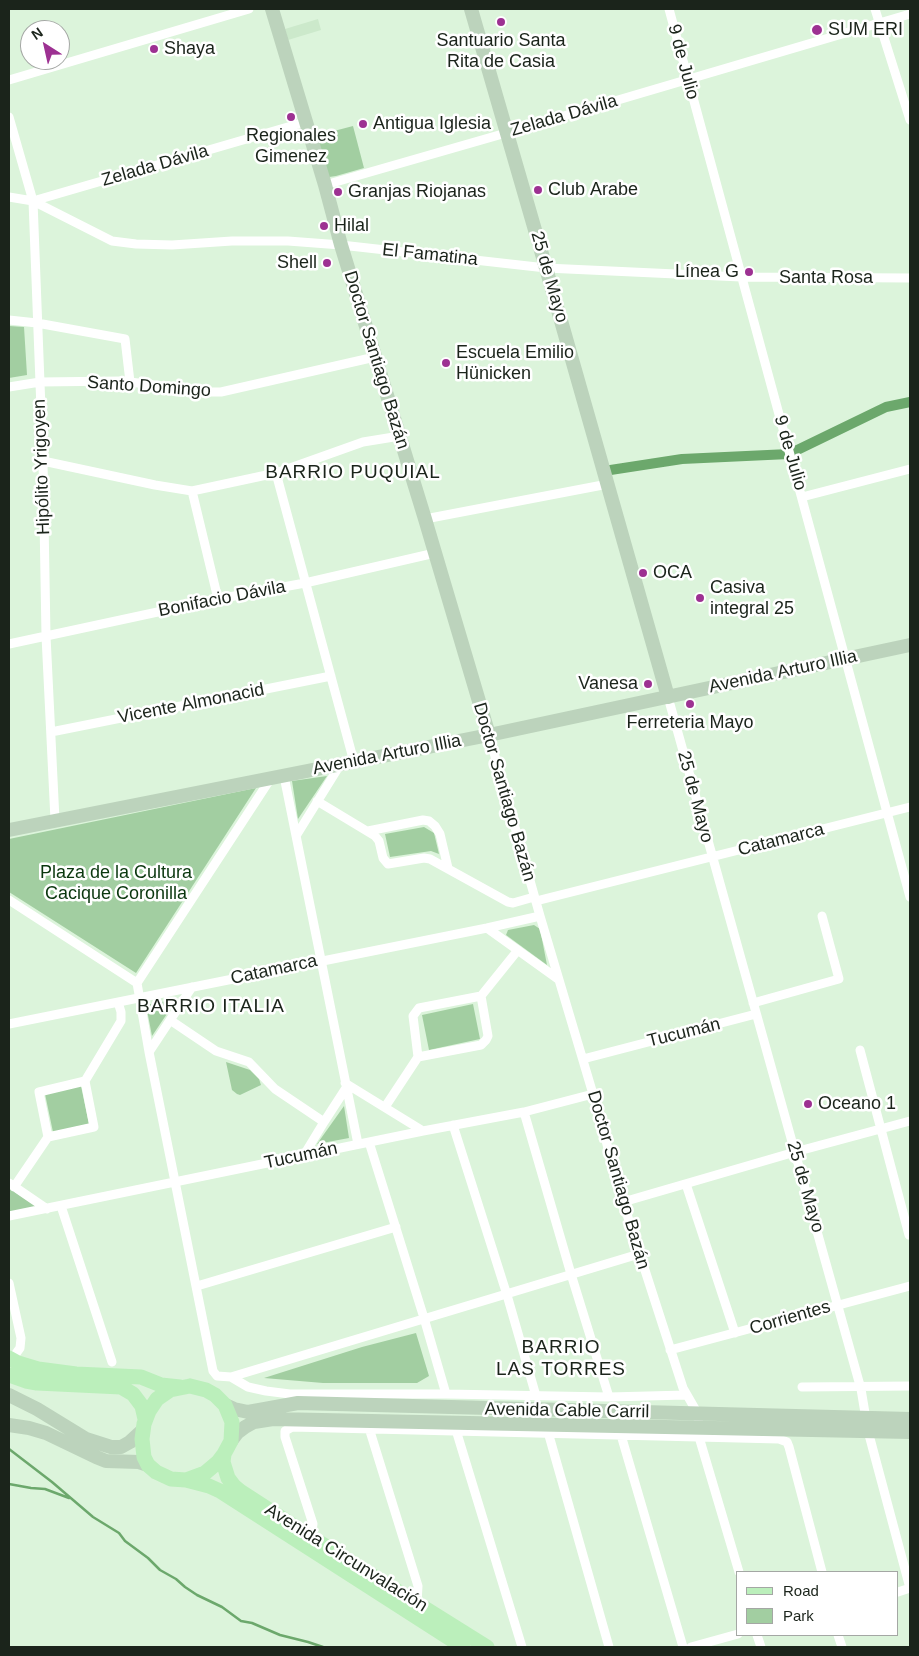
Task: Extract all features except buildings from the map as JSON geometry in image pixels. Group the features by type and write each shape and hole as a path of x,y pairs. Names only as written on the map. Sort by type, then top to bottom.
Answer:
{"main road":[{"name":"Doctor Santiago Bazán","path":"272,9 341,245 489,734"},
{"name":"25 de Mayo","path":"471,9 668,697"},
{"name":"Avenida Arturo Illia","path":"9,830 347,764 910,645"},
{"path":"10,1358 38,1370 141,1377 161,1385 181,1387"},
{"path":"9,1374 37,1383 121,1387 128,1390 138,1400 144,1412 142,1449 148,1465"},
{"path":"9,1396 30,1405 86,1439 111,1447 121,1447 130,1442 144,1424 157,1399 170,1390 181,1387 190,1386 206,1390 215,1395 225,1405 232,1422 228,1447 218,1462 205,1473 186,1480 162,1476 148,1465 139,1462 106,1461 46,1433 9,1425"},
{"name":"Avenida Cable Carril","path":"225,1405 234,1410 248,1412 298,1403 698,1422"},
{"name":"Avenida Cable Carril","path":"228,1447 236,1433 245,1427 254,1422 273,1419 866,1424 910,1418"},
{"name":"Avenida Cable Carril","path":"866,1424 910,1432"},
{"name":"Avenida Circunvalación","path":"228,1447 224,1469 234,1486 310,1537 487,1647"},
{"name":"Avenida Circunvalación","path":"186,1480 220,1491 463,1647"}],"street":[{"path":"9,80 249,9"},
{"name":"9 de Julio","path":"668,9 910,897"},
{"path":"875,9 910,120"},
{"name":"Zelada Dávila","path":"325,185 910,14"},
{"name":"Hipólito Yrigoyen","path":"9,116 33,201 44,461 46,636 55,820"},
{"name":"Zelada Dávila","path":"33,201 305,122"},
{"name":"El Famatina","path":"9,197 33,201 112,241 136,244 172,245 232,241 288,242 341,245 546,268 741,278"},
{"name":"Santa Rosa","path":"741,278 910,278"},
{"path":"9,320 37,323 125,339 130,382"},
{"name":"Santo Domingo","path":"9,387 40,382 130,382 221,392 375,357"},
{"path":"44,461 192,491 276,473 363,442 400,436"},
{"path":"802,497 910,469"},
{"path":"276,473 331,676 347,764 318,801 296,836"},
{"path":"425,519 608,484"},
{"path":"192,491 218,599"},
{"name":"Bonifacio Dávila","path":"9,644 218,599 305,583 435,554"},
{"name":"Vicente Almonacid","path":"51,732 331,676"},
{"name":"25 de Mayo","path":"668,697 838,1304 860,1386 866,1424 910,1588"},
{"name":"Doctor Santiago Bazán","path":"489,734 623,1202 670,1350 686,1396 698,1422 739,1571"},
{"path":"277,777 296,836 358,1144"},
{"path":"277,777 137,983 213,1371 217,1376 231,1378 248,1387 290,1394 686,1396"},
{"path":"318,801 368,831 423,820 429,822 435,826 440,834 448,868"},
{"name":"Catamarca","path":"368,831 378,838 383,858 388,864 424,858 435,861 508,902 518,902 712,858 910,807"},
{"path":"9,900 137,983"},
{"name":"Catamarca","path":"9,1024 540,916"},
{"path":"753,1003 839,978 822,916"},
{"path":"487,928 558,979"},
{"path":"385,1107 418,1058 413,1016 419,1008 480,996 518,950"},
{"path":"149,1052 192,987"},
{"path":"418,1058 480,1045 486,1040 488,1036 480,996"},
{"path":"48,1209 12,1185 48,1137 94,1126 85,1081 121,1021 118,1002"},
{"name":"Tucumán","path":"582,1058 756,1014"},
{"path":"170,1020 216,1051 249,1062 276,1089 324,1122"},
{"path":"860,1050 909,1235"},
{"path":"48,1137 39,1092 85,1081"},
{"path":"346,1085 423,1131"},
{"path":"304,1155 346,1085"},
{"name":"Tucumán","path":"9,1216 524,1112 593,1094"},
{"path":"524,1112 609,1397"},
{"path":"623,1202 910,1121"},
{"path":"453,1125 507,1295 536,1396"},
{"path":"369,1142 446,1394"},
{"path":"686,1184 735,1334"},
{"path":"61,1206 112,1362"},
{"path":"197,1286 396,1227"},
{"path":"231,1378 640,1254"},
{"path":"9,1282 21,1338 20,1348 10,1358"},
{"name":"Corrientes","path":"670,1350 910,1286"},
{"path":"802,1387 910,1386"},
{"path":"310,1537 313,1524 285,1437 285,1431 292,1426 622,1435 698,1422 786,1442 789,1447 822,1571"},
{"path":"370,1428 418,1586 417,1603"},
{"path":"456,1430 522,1647"},
{"path":"548,1432 609,1647"},
{"path":"622,1435 683,1647"},
{"path":"691,1647 736,1635"}],"shaded area":[{"path":"318,19 321,30 288,40 285,29"}],"green space":[{"path":"353,126 364,168 329,177 315,136"},
{"path":"9,326 24,327 27,375 9,378"},
{"path":"327,776 298,819 292,781"},
{"name":"Plaza de la Cultura Cacique Coronilla","path":"256,788 136,973 9,892 9,839"},
{"path":"424,827 434,833 439,854 431,851 390,857 385,834"},
{"path":"534,925 540,929 547,965 506,935 508,930"},
{"path":"177,999 152,1036 146,1005"},
{"path":"473,1004 480,1039 429,1050 422,1015"},
{"path":"226,1062 250,1070 259,1079 261,1085 240,1095 237,1094 232,1090"},
{"path":"81,1086 89,1124 53,1132 45,1094"},
{"path":"344,1106 349,1138 317,1144"},
{"path":"9,1188 37,1207 9,1213"},
{"path":"416,1333 429,1376 417,1383 323,1383 264,1378 362,1347"}],"waterway":[{"path":"604,471 682,459 789,454 886,407 910,402"},
{"path":"9,1449 93,1517 119,1533 125,1541 148,1558 160,1570 176,1579 197,1595 222,1607 241,1621 252,1623 280,1635 323,1647"},
{"path":"9,1484 45,1489 69,1498"}],"place":[{"name":"Santuario Santa Rita de Casia","path":"501,22"},
{"name":"SUM ERI","path":"817,30"},
{"name":"Shaya","path":"154,49"},
{"name":"Regionales Gimenez","path":"291,117"},
{"name":"Antigua Iglesia","path":"363,124"},
{"name":"Club Arabe","path":"538,190"},
{"name":"Granjas Riojanas","path":"338,192"},
{"name":"Hilal","path":"324,226"},
{"name":"Shell","path":"327,263"},
{"name":"Línea G","path":"749,272"},
{"name":"Escuela Emilio Hünicken","path":"446,363"},
{"name":"OCA","path":"643,573"},
{"name":"Casiva integral 25","path":"700,598"},
{"name":"Vanesa","path":"648,684"},
{"name":"Ferreteria Mayo","path":"690,704"},
{"name":"Oceano 1","path":"808,1104"}],"district":[{"name":"BARRIO PUQUIAL","path":"353,473"},
{"name":"BARRIO ITALIA","path":"211,1007"},
{"name":"BARRIO LAS TORRES","path":"561,1359"}]}
